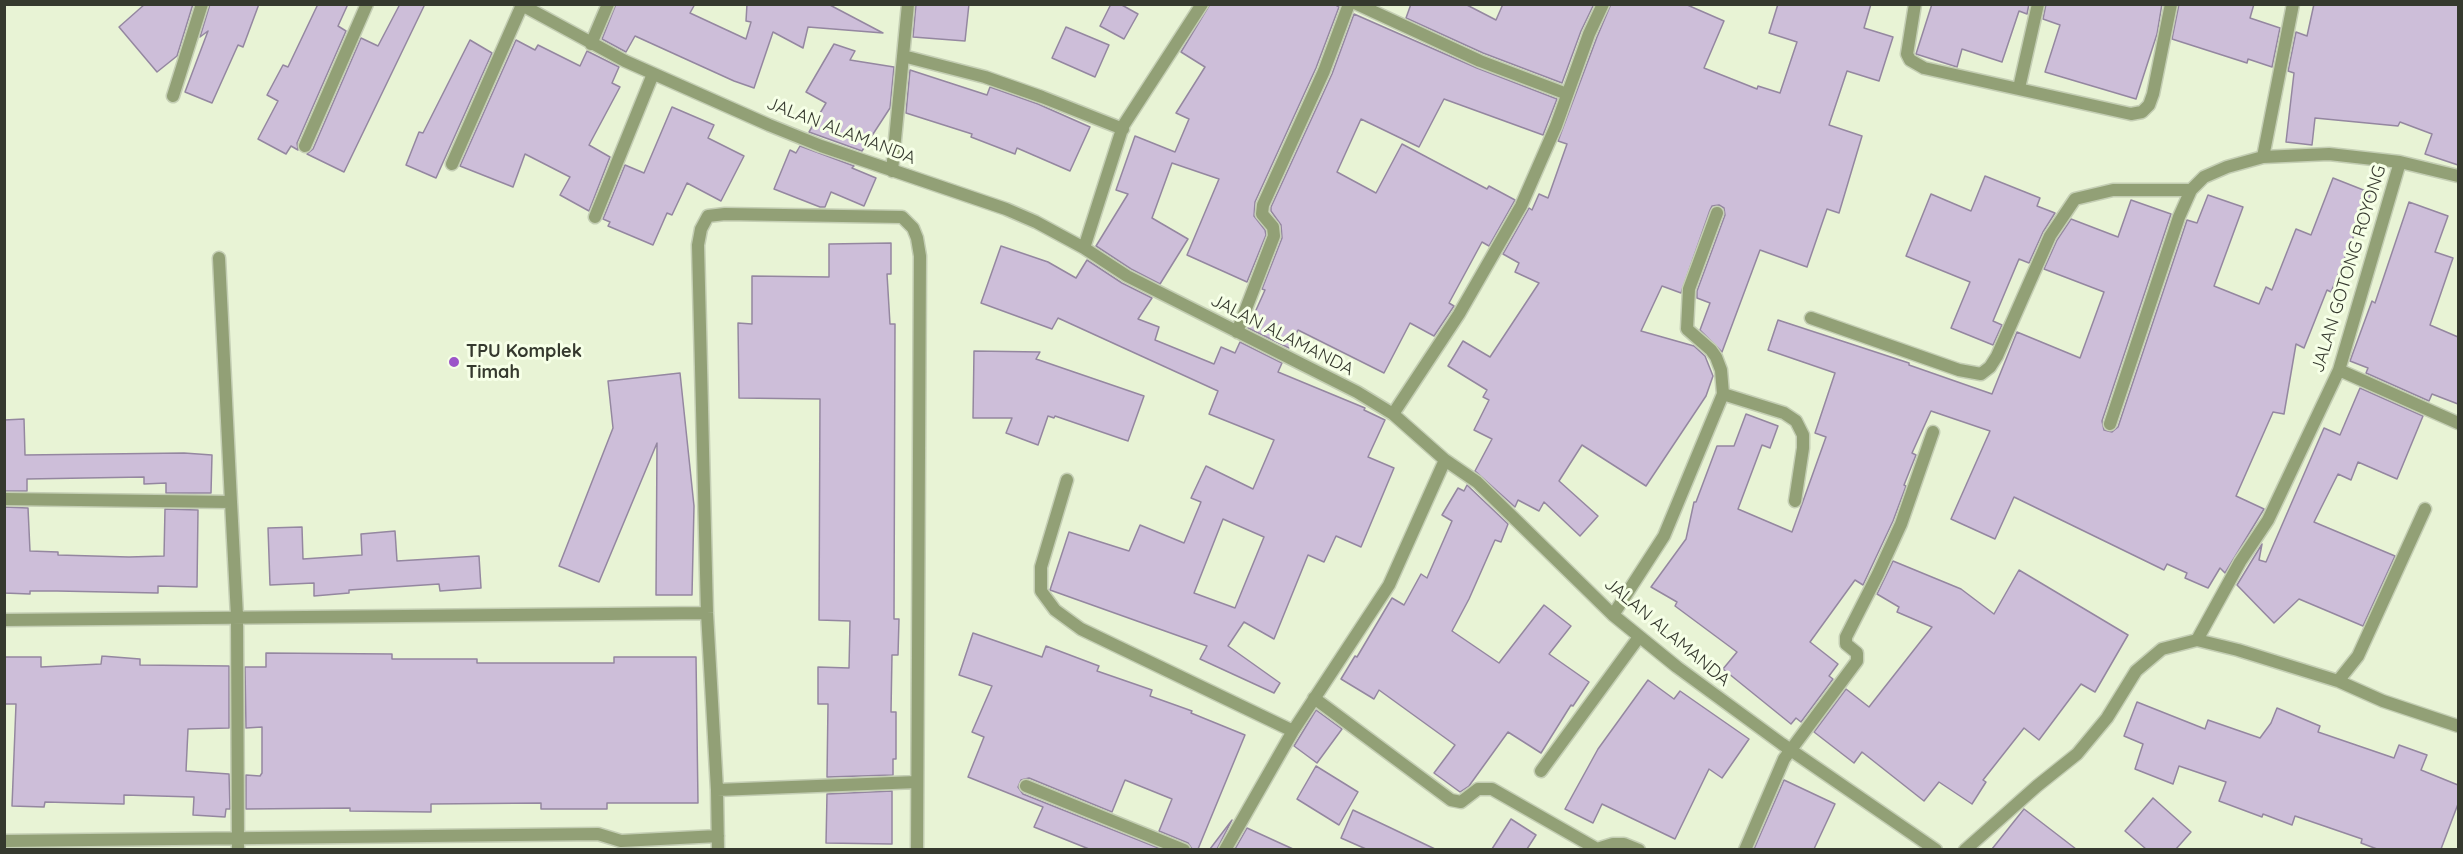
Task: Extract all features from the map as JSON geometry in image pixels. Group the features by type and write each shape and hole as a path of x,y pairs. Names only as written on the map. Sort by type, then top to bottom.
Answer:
{"street":[{"path":"173,96 202,4"},
{"path":"305,146 367,4"},
{"path":"591,44 608,4"},
{"path":"892,171 908,4"},
{"path":"1084,248 1123,129 1133,109 1202,4"},
{"path":"1237,332 1274,236 1273,227 1262,214 1263,206 1324,71 1349,4"},
{"path":"1357,4 1480,61 1567,94"},
{"path":"1393,414 1459,314 1521,206 1556,126 1589,34 1603,4"},
{"path":"1915,4 1906,48 1910,60 1924,68 2131,114 2142,112 2149,105 2171,4"},
{"path":"2019,88 2038,4"},
{"path":"2263,157 2293,4"},
{"path":"452,164 521,5"},
{"name":"JALAN ALAMANDA","path":"521,5 591,44 653,74 769,124 892,171 1006,209 1057,232 1128,276 1332,379 1393,414 1445,460 1477,482 1613,615 1677,668 1927,847"},
{"path":"903,56 985,77 1123,129"},
{"path":"595,217 653,74"},
{"name":"JALAN GOTONG ROYONG","path":"2191,190 2204,177 2263,157 2329,154 2400,162 2458,176"},
{"name":"JALAN GOTONG ROYONG","path":"2197,640 2240,562 2268,520 2339,370 2400,162"},
{"path":"1811,318 1959,370 1982,374 1997,356 2050,236 2075,199 2113,190 2191,190 2179,217 2110,424"},
{"path":"1613,615 1664,536 1723,394 1721,370 1716,357 1687,329 1686,309 1694,272 1717,213"},
{"path":"718,849 707,613 698,245 704,222 708,216 724,214 902,217 913,228 920,256 917,849"},
{"path":"219,258 237,616 238,844"},
{"path":"2339,370 2458,423"},
{"path":"1723,394 1784,413 1796,421 1803,435 1803,448 1795,501"},
{"path":"1745,849 1790,750 1857,661 1857,653 1846,644 1846,637 1901,524 1933,432"},
{"path":"1225,849 1293,731 1389,585 1445,460"},
{"path":"1066,480 1041,567 1041,591 1055,610 1081,629 1293,731"},
{"path":"4,499 231,502"},
{"path":"2338,681 2358,656 2425,509"},
{"path":"4,620 707,613"},
{"path":"1540,771 1639,637"},
{"path":"1965,849 2077,754 2107,718 2136,671 2162,649 2197,640 2238,650 2338,681 2383,701 2458,726"},
{"path":"1314,698 1451,800 1461,802 1478,789 1492,789 1597,849 1624,844 1639,849"},
{"path":"717,790 917,782"},
{"path":"1026,786 1184,849"},
{"path":"4,841 238,844 598,834 621,841 718,836"},
{"path":"611,849 621,841"}],"building":[{"path":"145,4 193,4 177,56 157,72 119,27"},
{"path":"210,4 259,4 243,47 238,45 212,103 185,92 208,31 200,37"},
{"path":"318,4 348,4 338,26 346,31 297,143 298,150 291,146 286,154 258,139 278,101 267,95 283,65 288,67"},
{"path":"400,4 425,4 344,172 307,154 313,149 361,38 378,46"},
{"path":"616,4 695,4 690,13 746,39 751,22 746,21 747,4 828,4 883,33 808,27 803,48 773,32 754,88 635,36 626,52 602,39"},
{"path":"916,4 969,4 965,41 913,37"},
{"path":"1111,4 1120,4 1138,14 1124,39 1100,26"},
{"path":"1210,4 1334,4 1339,7 1316,68 1255,202 1254,216 1265,230 1266,235 1247,282 1187,255 1219,179 1172,163 1152,218 1188,239 1160,284 1131,269 1096,246 1128,194 1116,190 1135,136 1175,152 1189,119 1176,113 1205,67 1181,52"},
{"path":"1411,4 1465,4 1496,20 1503,4 1594,4 1581,31 1562,83 1483,53 1406,18"},
{"path":"1611,4 1685,4 1724,21 1704,68 1757,89 1758,86 1780,93 1797,42 1769,33 1778,4 1871,4 1864,28 1893,37 1879,81 1847,71 1829,125 1862,136 1839,213 1827,209 1807,267 1760,250 1722,352 1700,330 1710,303 1697,298 1697,291 1725,215 1724,208 1719,205 1712,206 1681,293 1662,286 1641,331 1694,346 1705,356 1713,376 1706,396 1646,486 1582,445 1559,481 1598,516 1580,536 1544,502 1539,511 1518,500 1515,507 1475,471 1492,439 1474,430 1489,400 1483,397 1487,390 1448,366 1463,341 1490,357 1539,283 1515,272 1519,263 1503,254 1529,208 1532,210 1539,194 1548,198 1567,144 1558,141"},
{"path":"1932,4 2029,4 2027,14 2019,11 2002,62 1962,49 1957,67 1916,54"},
{"path":"2046,4 2162,4 2157,34 2136,99 2045,72 2060,25 2043,19"},
{"path":"2179,4 2254,4 2250,18 2280,28 2272,67 2248,59 2247,63 2172,39"},
{"path":"2314,4 2458,4 2458,165 2425,154 2432,134 2400,122 2398,126 2315,118 2312,145 2286,142 2294,73 2288,71 2296,32 2307,36"},
{"path":"1354,14 1477,68 1557,99 1543,135 1444,99 1419,147 1361,119 1337,172 1376,193 1402,144 1487,189 1489,186 1515,200 1489,246 1482,242 1449,303 1454,306 1434,336 1410,323 1384,373 1298,330 1289,348 1248,328 1265,290 1262,289 1282,238 1281,225 1271,211 1271,207 1332,74"},
{"path":"1066,27 1109,45 1095,77 1052,58"},
{"path":"470,40 492,53 436,178 406,165 419,132 423,133"},
{"path":"516,40 535,50 538,45 580,66 587,51 619,67 612,83 620,87 589,145 610,157 589,211 560,195 570,177 525,154 513,187 460,166"},
{"path":"834,44 855,51 850,60 894,67 890,108 862,151 809,132 826,103 806,92"},
{"path":"910,70 987,95 990,87 1038,104 1090,127 1070,171 1017,148 1015,154 971,137 972,134 906,113"},
{"path":"672,107 714,125 708,138 744,156 721,201 687,183 672,215 667,213 653,245 608,226 610,222 603,219 625,165 644,173"},
{"path":"800,146 854,166 852,168 876,178 864,206 831,192 825,207 820,207 774,189 790,150 796,153"},
{"path":"1985,176 2040,198 2037,206 2055,213 2043,232 2029,263 2019,259 1993,321 2002,325 1993,345 1951,328 1970,282 1906,256 1931,194 1971,211"},
{"path":"2333,178 2371,193 2331,292 2327,290 2304,348 2296,344 2284,414 2273,412 2236,496 2264,509 2225,573 2220,568 2208,588 2185,578 2187,573 2167,564 2164,570 2014,497 1995,539 1951,519 1990,431 1931,411 1912,453 1916,455 1893,521 1863,585 1855,580 1810,642 1838,664 1829,676 1833,679 1801,722 1796,718 1791,724 1723,669 1737,652 1675,606 1677,602 1651,587 1686,539 1694,502 1696,502 1717,446 1734,446 1746,414 1778,426 1770,448 1762,445 1738,509 1792,532 1826,437 1815,433 1835,373 1768,350 1778,320 1909,363 1909,365 1992,394 2017,332 2080,358 2104,292 2044,269 2057,240 2071,219 2118,237 2131,200 2171,214 2102,421 2104,430 2112,432 2118,427 2187,220 2197,223 2208,195 2243,207 2214,286 2259,304 2266,287 2272,290 2296,229 2311,235"},
{"path":"2409,202 2448,216 2435,252 2453,258 2430,325 2458,337 2458,404 2432,394 2429,401 2366,373 2368,368 2350,361 2372,301 2375,303"},
{"path":"891,243 891,274 887,274 890,324 895,324 894,619 899,619 898,655 892,655 891,712 896,712 896,759 893,759 893,775 827,777 828,704 818,704 818,667 849,668 850,621 819,620 820,399 739,398 738,323 752,324 752,276 829,277 829,244"},
{"path":"1001,246 1048,262 1076,278 1087,260 1122,283 1152,298 1138,319 1159,327 1155,340 1214,364 1221,347 1235,353 1240,342 1282,363 1278,372 1365,408 1364,410 1385,420 1368,457 1394,468 1361,547 1336,536 1324,562 1308,555 1274,639 1244,622 1228,646 1280,683 1274,693 1200,659 1207,646 1050,590 1069,532 1129,551 1140,525 1184,543 1201,502 1191,498 1206,466 1253,489 1274,440 1209,414 1218,391 1058,318 1052,329 981,303","holes":["1223,519 1264,537 1235,608 1194,593"]},
{"path":"974,351 1040,352 1036,359 1144,396 1128,441 1055,416 1054,418 1048,416 1038,445 1006,433 1012,418 973,418"},
{"path":"680,373 694,506 692,595 656,595 657,443 599,582 559,566 613,428 608,381"},
{"path":"2360,388 2423,416 2397,479 2358,462 2351,480 2338,474 2314,522 2395,556 2363,626 2299,599 2274,623 2237,585 2262,544 2259,560 2266,562 2324,428 2340,435"},
{"path":"24,419 25,455 184,453 212,455 211,493 166,493 166,483 144,484 144,477 27,479 27,491 4,491 4,420"},
{"path":"1467,485 1508,524 1501,542 1495,540 1452,631 1499,663 1544,605 1571,626 1549,654 1589,682 1573,706 1571,705 1541,753 1508,732 1469,786 1460,792 1434,773 1455,745 1379,690 1374,699 1341,679 1355,656 1357,657 1392,598 1404,605 1421,574 1427,578 1452,521 1442,515 1458,488 1464,491"},
{"path":"4,507 28,508 30,551 58,552 58,555 129,557 164,556 165,509 198,510 197,587 158,586 158,593 30,591 30,594 4,593"},
{"path":"302,527 303,559 362,555 361,534 395,531 397,561 479,556 481,588 440,591 439,584 349,590 349,593 314,596 314,583 270,585 268,528"},
{"path":"1893,561 1961,589 1994,614 2019,570 2128,635 2095,692 2081,684 2039,740 2024,728 1983,780 1986,782 1972,804 1939,782 1924,801 1862,752 1854,763 1814,732 1846,689 1869,707 1932,627 1897,612 1899,607 1877,594"},
{"path":"973,633 1042,657 1046,646 1099,666 1097,671 1152,690 1150,696 1192,711 1191,713 1245,735 1198,849 1192,849 1188,843 1159,831 1172,799 1125,780 1112,812 1029,778 1021,780 1018,787 1023,794 1161,849 1089,849 1034,827 1043,807 968,777 984,737 972,732 992,686 959,675"},
{"path":"266,653 392,654 392,659 477,659 477,663 614,663 614,657 696,657 698,803 607,803 607,809 541,809 541,803 431,804 431,812 350,811 350,808 246,809 246,775 260,776 262,773 262,727 246,728 245,667 266,667"},
{"path":"102,656 140,659 140,665 229,666 229,728 188,729 186,771 229,774 230,809 226,809 225,817 193,815 194,797 124,795 124,804 45,802 44,807 12,806 16,704 4,704 4,657 41,657 41,667 101,664"},
{"path":"1648,680 1674,699 1680,691 1749,739 1722,778 1709,769 1675,839 1602,804 1593,823 1565,809 1598,749"},
{"path":"2137,702 2205,729 2208,720 2260,738 2271,723 2277,708 2320,726 2318,732 2394,758 2399,745 2427,755 2421,770 2458,785 2458,804 2441,849 2377,849 2361,843 2362,839 2295,816 2292,825 2219,801 2226,782 2179,766 2173,784 2135,769 2143,744 2124,736"},
{"path":"1316,710 1342,729 1317,763 1294,746"},
{"path":"1316,766 1358,792 1339,825 1297,799"},
{"path":"1784,780 1835,804 1814,849 1754,849"},
{"path":"892,791 892,844 826,843 827,794"},
{"path":"2153,798 2191,832 2176,849 2146,849 2125,831"},
{"path":"2024,809 2076,849 1992,849"},
{"path":"1353,810 1435,849 1366,849 1341,838"},
{"path":"1511,819 1536,835 1527,849 1492,849"},
{"path":"1232,820 1217,849 1210,849"},
{"path":"1247,828 1293,849 1235,849"}],"place":[{"name":"TPU Komplek Timah","path":"454,362"}]}
